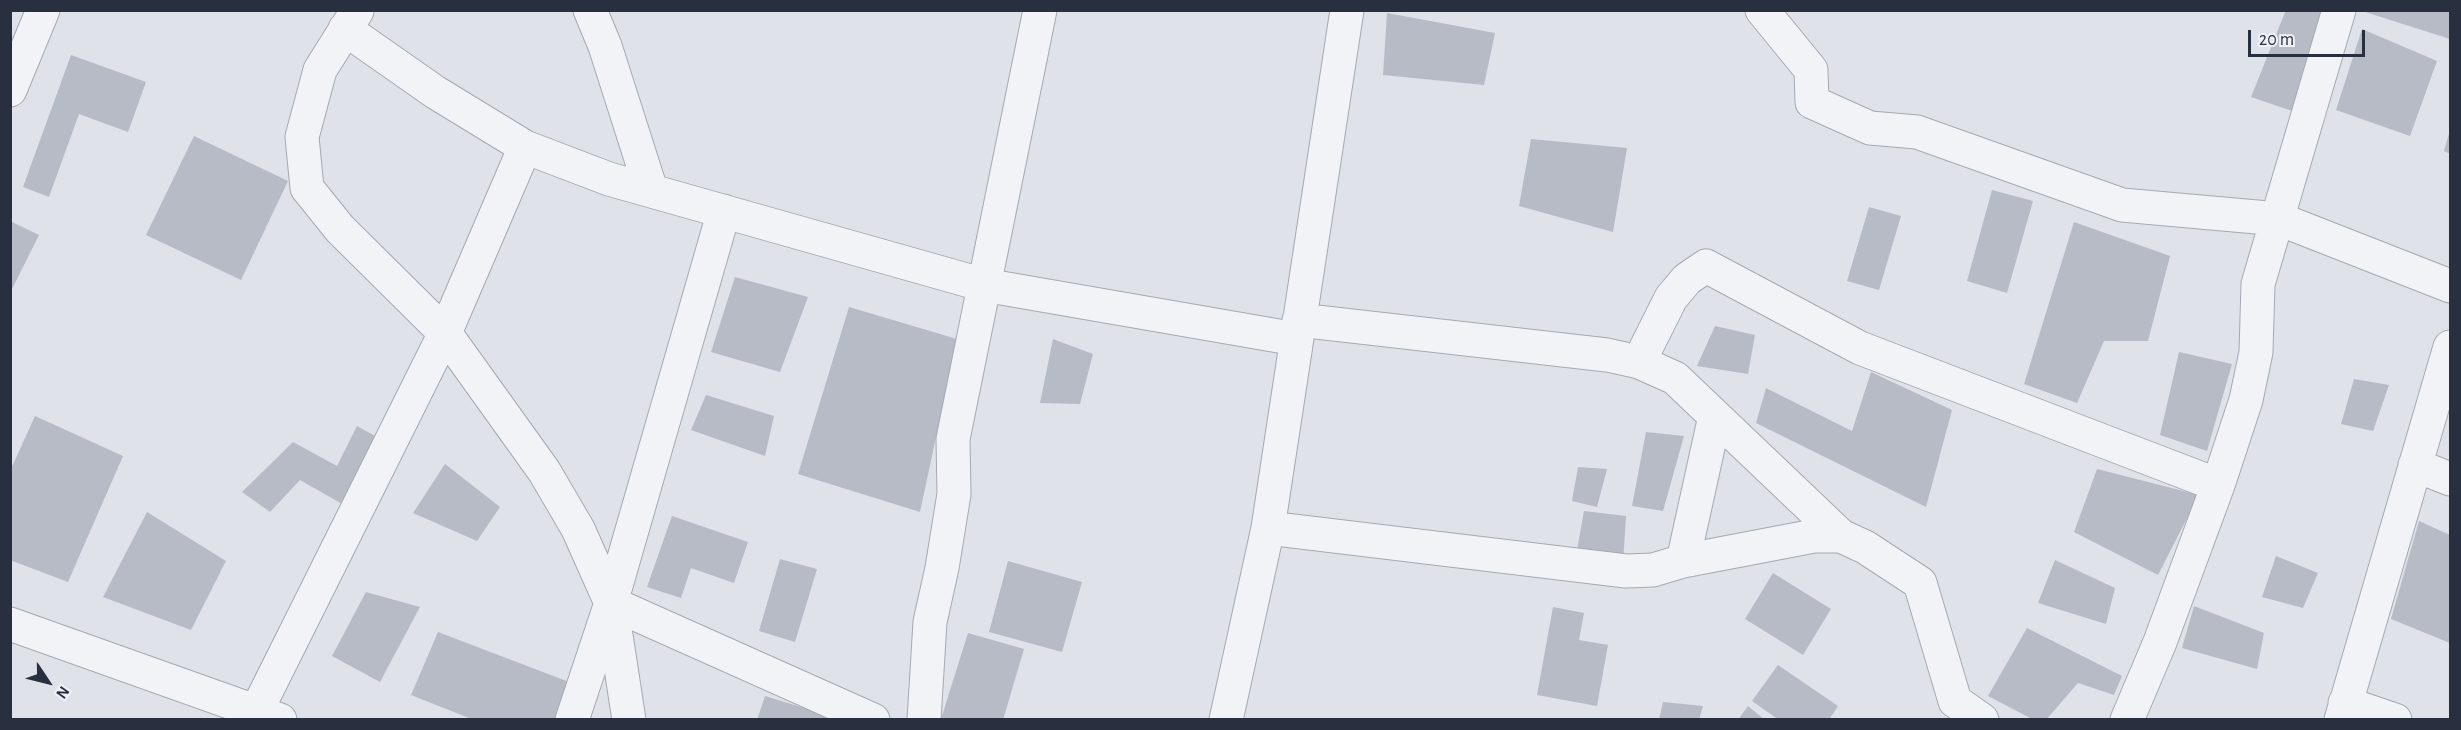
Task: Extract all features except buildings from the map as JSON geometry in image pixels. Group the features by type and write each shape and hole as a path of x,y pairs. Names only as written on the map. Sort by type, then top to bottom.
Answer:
{"street":[{"path":"10,90 43,10"},
{"path":"590,10 605,46 651,190"},
{"path":"924,720 930,622 946,547 954,494 953,439 1040,10"},
{"path":"1226,720 1268,528 1347,10"},
{"path":"1762,10 1811,70 1812,102 1870,128 1917,132 2122,205 2278,219 2451,286"},
{"path":"2127,720 2160,642 2218,485 2246,400 2256,352 2258,284 2339,10"},
{"path":"629,720 611,603 578,529 544,471 445,333 340,229 307,188 302,137 320,70 351,20 435,92 525,147 609,179 984,285 1298,329 1607,355 1640,362 1675,378 1841,536 1865,547 1920,583 1950,710 1982,720"},
{"path":"10,624 268,716 445,333 525,147"},
{"path":"572,720 611,603 724,211"},
{"path":"1640,362 1671,298 1687,279 1706,266 1860,348 2218,485"},
{"path":"2394,720 2343,711 2451,347"},
{"path":"1683,561 1714,416"},
{"path":"2415,465 2451,479"},
{"path":"1268,528 1626,571 1653,570 1683,561 1814,536 1841,536"},
{"path":"611,603 873,720"}]}
